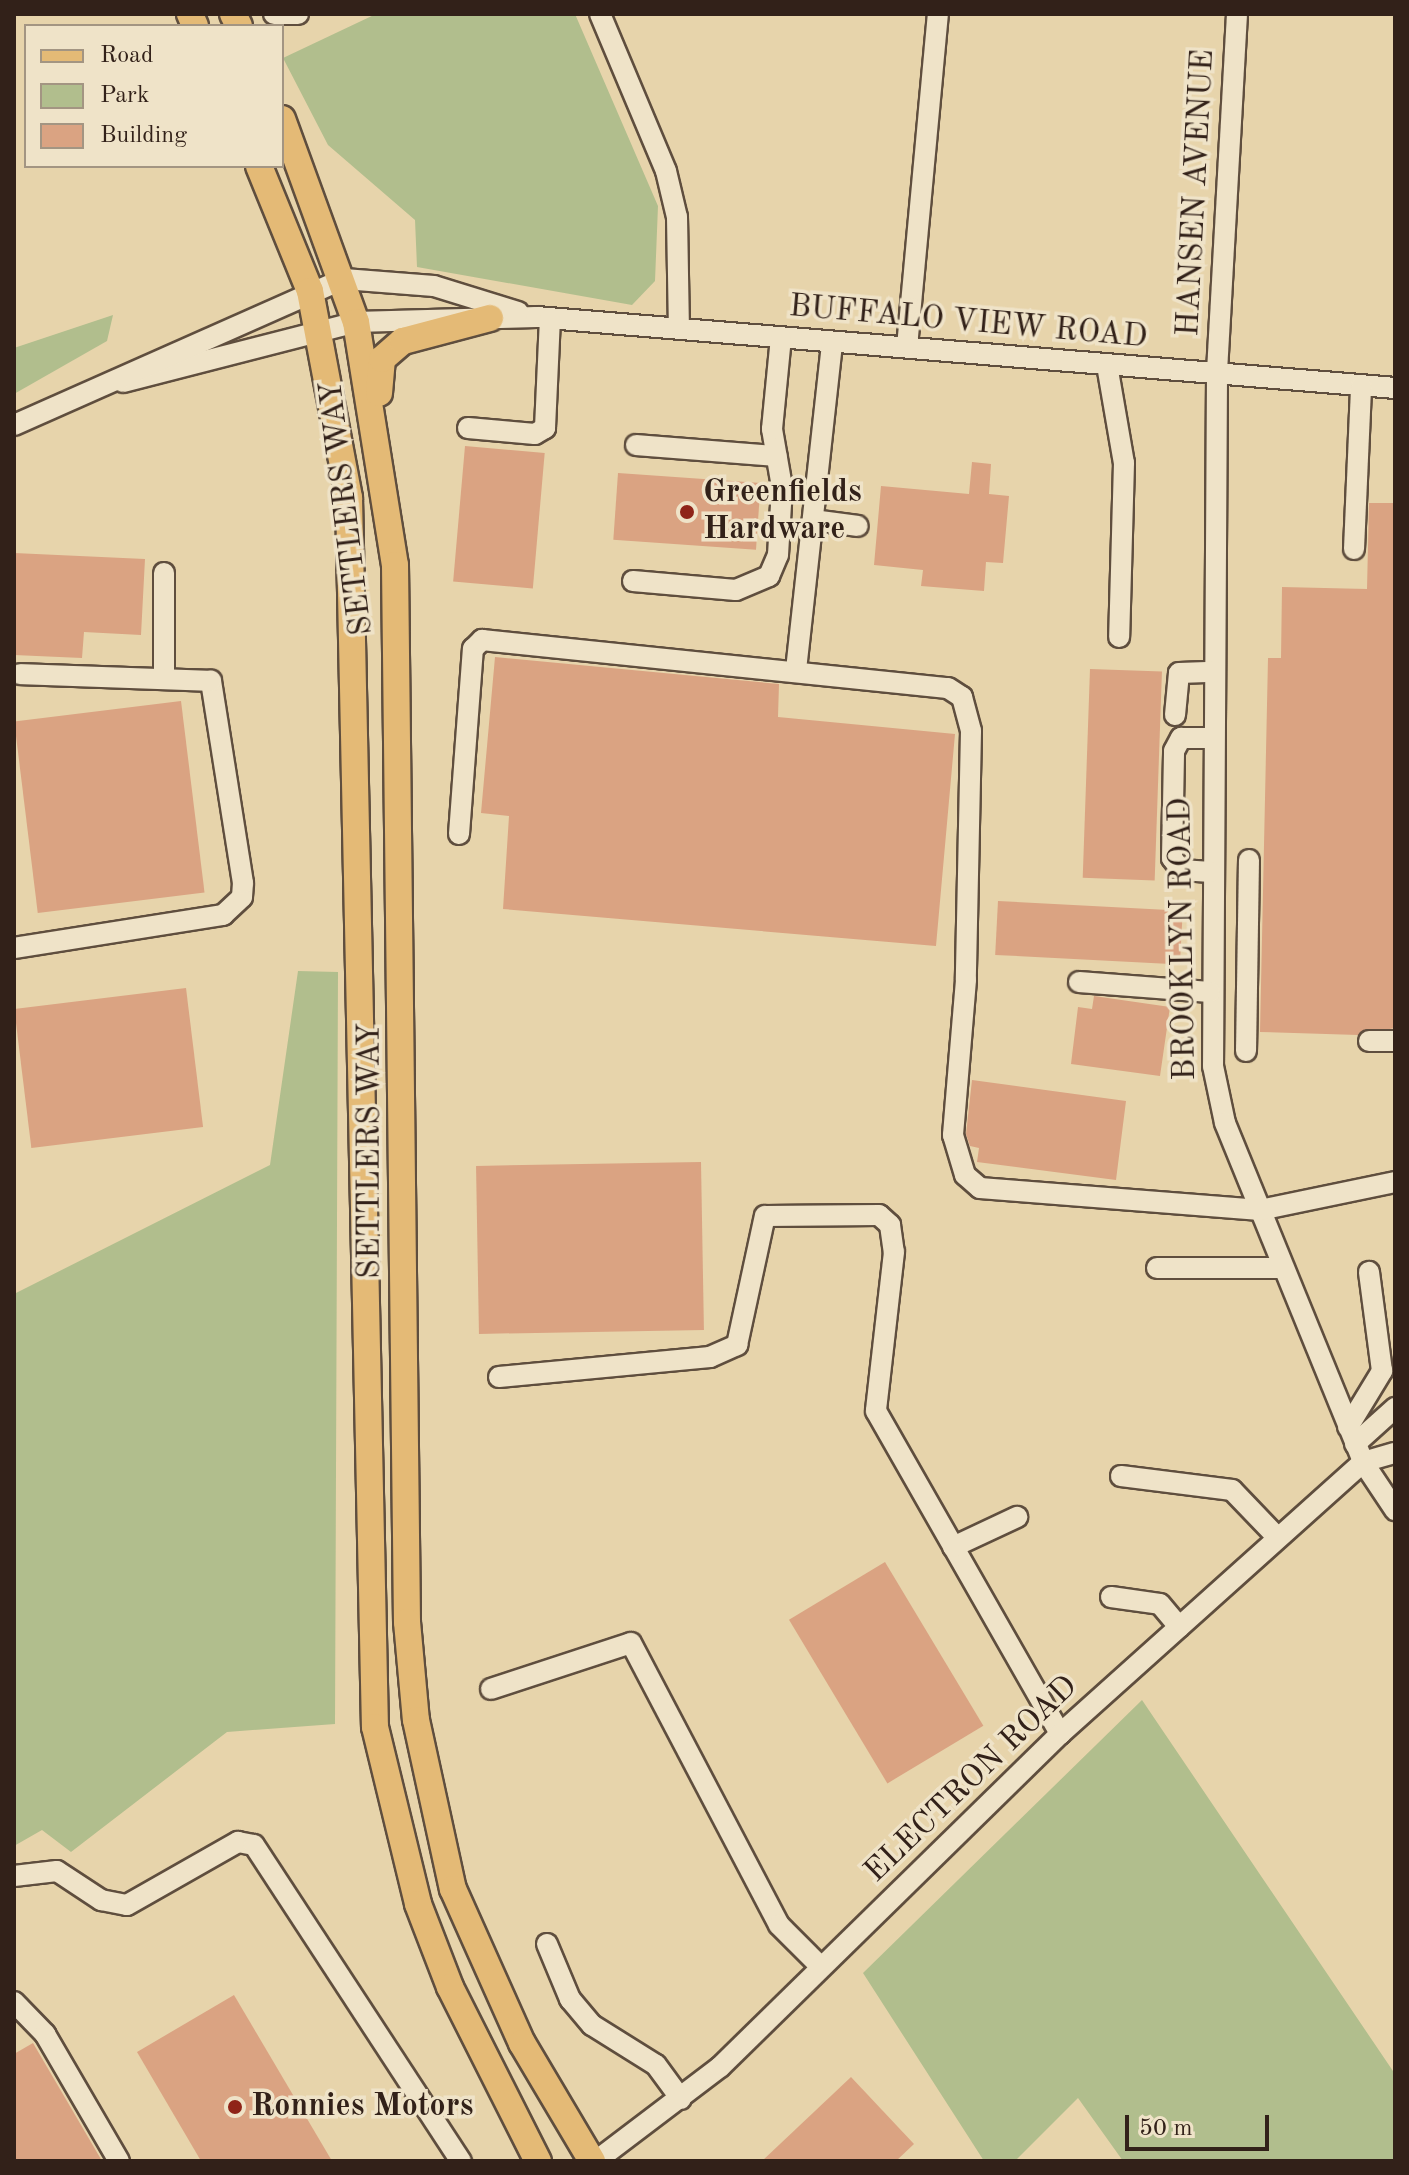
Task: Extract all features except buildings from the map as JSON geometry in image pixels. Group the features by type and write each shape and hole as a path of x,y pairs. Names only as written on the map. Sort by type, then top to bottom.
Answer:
{"main road":[{"name":"SETTLERS WAY","path":"284,124 344,279 356,322 387,494 402,716 407,1622 416,1720 453,1889 522,2043 594,2161"},
{"name":"SETTLERS WAY","path":"260,168 310,291 320,332 354,571 375,1727 418,1904 450,1987 538,2161"},
{"path":"387,494 382,359 403,341 490,318"}],"street":[{"path":"600,14 666,171 677,217 679,328"},
{"path":"907,347 938,14"},
{"name":"HANSEN AVENUE","path":"1217,376 1237,14"},
{"path":"14,425 123,382 194,341 344,279"},
{"name":"BUFFALO VIEW ROAD","path":"344,279 434,286 543,318"},
{"path":"468,428 535,434 545,428 543,318"},
{"name":"BUFFALO VIEW ROAD","path":"123,382 356,322 543,318 1217,376 1395,388"},
{"path":"633,581 736,590 769,576 778,555 777,456 772,429 781,337"},
{"path":"796,670 832,342"},
{"path":"1107,365 1124,463 1119,637"},
{"name":"BROOKLYN ROAD","path":"1217,376 1210,992 1217,1094 1260,1210 1355,1444 1392,1502"},
{"path":"1354,549 1361,386"},
{"path":"636,445 777,456"},
{"path":"813,520 858,526"},
{"path":"164,573 164,676"},
{"path":"459,834 476,642 796,670 948,688 969,712 966,980 953,1135 965,1175 980,1188 1260,1210 1395,1182"},
{"path":"1175,715 1179,673 1214,672"},
{"path":"14,948 223,915 242,897 216,692 200,676 20,674"},
{"path":"1211,872 1181,870 1172,858 1174,751 1181,738 1212,738"},
{"path":"1246,1051 1249,860"},
{"path":"1211,931 1248,933"},
{"path":"1079,982 1210,992"},
{"path":"1369,1041 1395,1041"},
{"path":"499,1377 710,1357 737,1345 765,1216 879,1215 890,1225 894,1252 876,1411 1060,1734"},
{"path":"1157,1268 1283,1268"},
{"path":"1355,1444 1382,1371 1369,1272"},
{"path":"1355,1444 1395,1408"},
{"name":"ELECTRON ROAD","path":"594,2161 681,2099 1060,1734 1278,1538 1355,1444 1395,1453"},
{"path":"1121,1476 1232,1490 1278,1538"},
{"path":"953,1547 1017,1517"},
{"path":"1111,1597 1160,1604 1179,1627"},
{"path":"491,1689 631,1643 779,1925 821,1967"},
{"path":"14,1876 57,1871 101,1900 127,1905 238,1842 254,1845 461,2161"},
{"path":"547,1944 570,1999 592,2025 656,2065 681,2099"},
{"path":"14,2002 45,2034 119,2161"}],"green space":[{"path":"376,14 575,14 658,206 655,281 632,305 417,267 415,220 328,145 284,58"},
{"path":"113,315 107,341 14,394 14,348"},
{"path":"298,971 338,972 335,1724 227,1732 71,1852 42,1830 14,1846 14,1294 270,1165"},
{"path":"1142,1700 1395,2074 1395,2161 1123,2161 1078,2098 1015,2161 984,2161 863,1973"}],"place":[{"name":"Greenfields Hardware","path":"687,512"},
{"name":"Ronnies Motors","path":"235,2107"}]}
